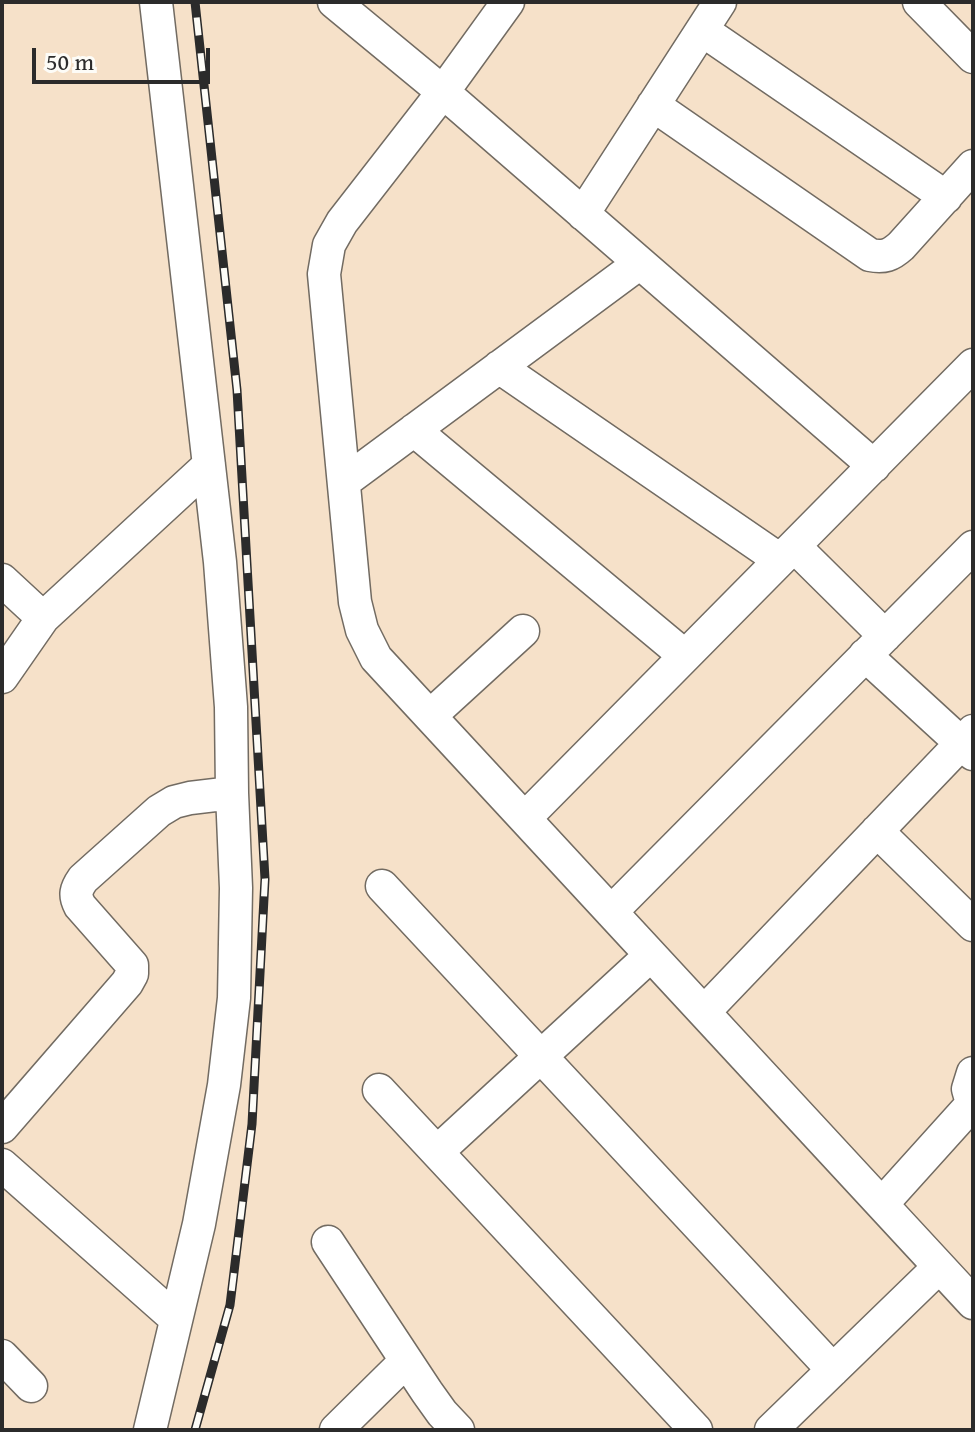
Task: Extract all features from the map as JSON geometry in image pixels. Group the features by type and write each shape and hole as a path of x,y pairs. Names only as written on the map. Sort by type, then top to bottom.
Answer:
{"street":[{"path":"150,1430 199,1224 224,1085 234,998 236,888 231,707 220,562 156,2"},
{"path":"334,2 443,92 874,466"},
{"path":"508,2 342,222 329,245 324,274 355,602 362,630 376,658 973,1303"},
{"path":"583,214 720,2"},
{"path":"919,2 973,57"},
{"path":"702,30 946,197"},
{"path":"653,105 870,255 881,257 892,254 973,166"},
{"path":"344,482 640,263"},
{"path":"525,818 973,365"},
{"path":"499,367 787,553 969,742 877,831 704,1012"},
{"path":"414,430 685,656"},
{"path":"2,677 43,618 209,465"},
{"path":"611,912 971,552"},
{"path":"2,580 43,618"},
{"path":"430,716 523,631"},
{"path":"3,1124 132,974 132,965 75,897 83,879 159,811 174,802 232,793"},
{"path":"877,831 973,925"},
{"path":"382,886 833,1370"},
{"path":"437,1152 651,955"},
{"path":"882,1204 973,1103 968,1089 973,1073"},
{"path":"379,1090 696,1430"},
{"path":"2,1165 176,1319"},
{"path":"328,1242 406,1361 442,1413 458,1430"},
{"path":"771,1430 939,1267"},
{"path":"2,1356 31,1386"},
{"path":"336,1430 406,1361"}],"railway":[{"path":"195,2 237,390 265,879 252,1124 230,1305 195,1430"}]}
